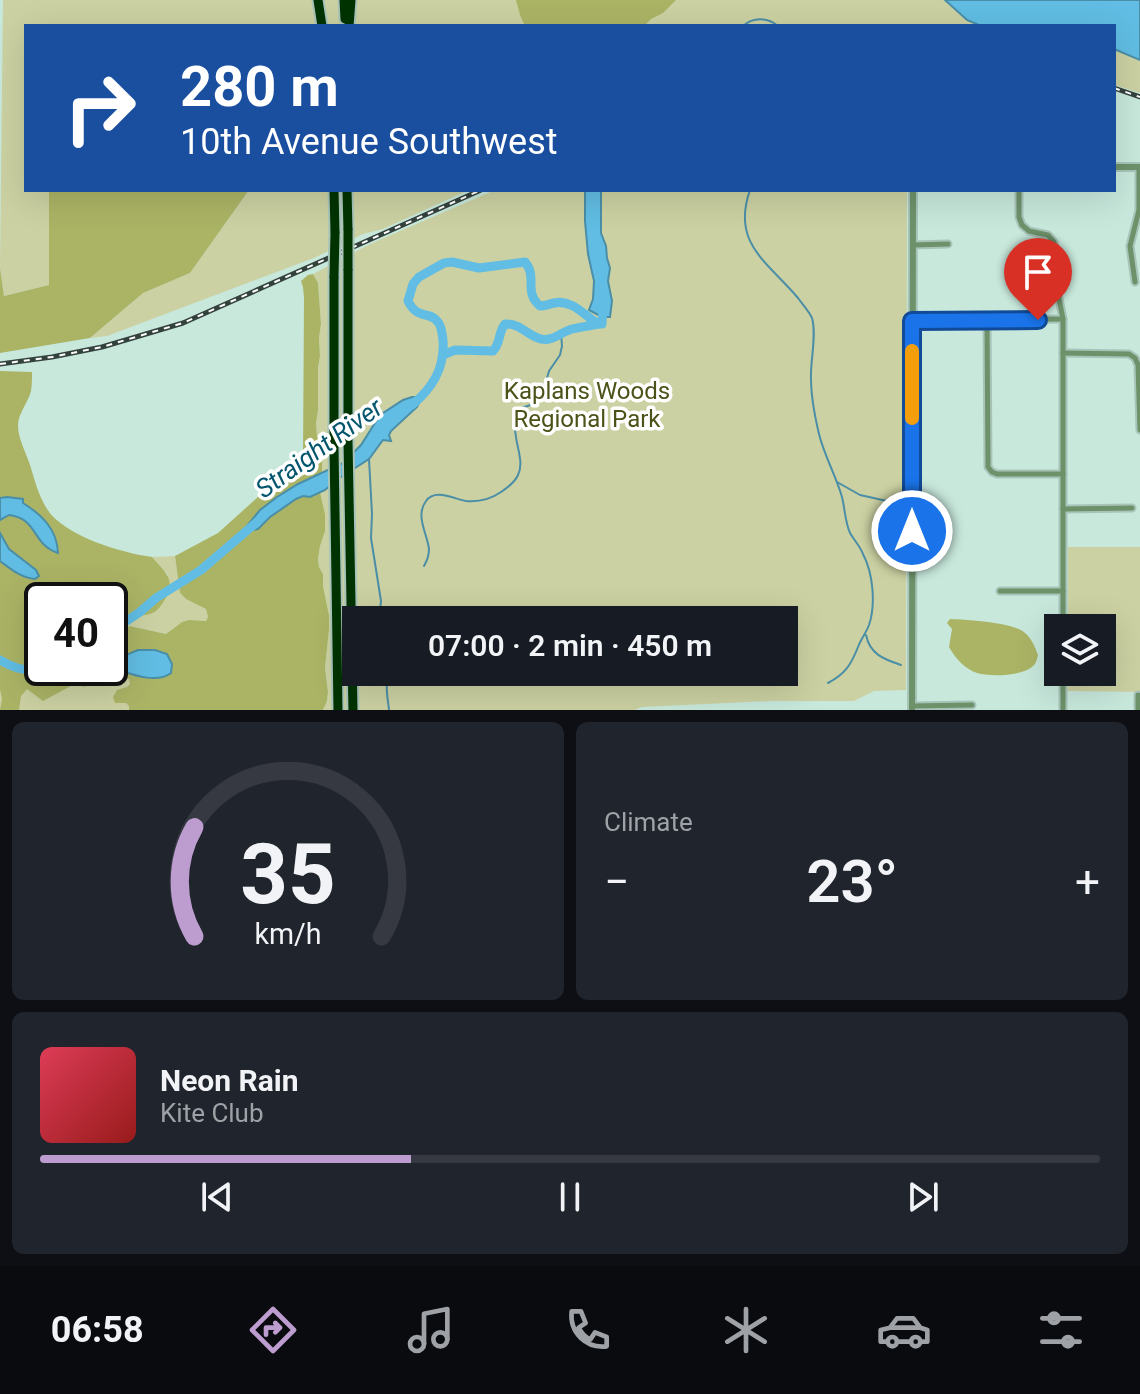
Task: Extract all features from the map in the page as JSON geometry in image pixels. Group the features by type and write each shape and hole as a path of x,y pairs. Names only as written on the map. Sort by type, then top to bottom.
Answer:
{"highway":[{"path":"321,0 323,24"},
{"path":"344,0 347,24"},
{"path":"347,24 351,0"},
{"path":"334,192 338,710"},
{"path":"347,192 353,710"}],"street":[{"path":"1116,167 1140,167 1139,210 1130,246 1135,282"},
{"path":"913,192 912,708 972,705"},
{"path":"1019,192 1022,225 1029,231 1048,235 1054,242 1056,283 1063,319 1063,614"},
{"path":"913,245 948,244"},
{"path":"912,321 1063,319"},
{"path":"987,320 988,467 997,474 1063,474"},
{"path":"1063,353 1125,353 1135,358 1138,365 1140,430"},
{"path":"1063,509 1132,508"},
{"path":"1000,591 1063,591"},
{"path":"1063,686 1063,710"},
{"path":"1138,695 1138,710"}],"green space":[{"path":"3,0 945,0 967,20 976,24 24,24 24,192 49,192 49,285 4,296 0,268"},
{"path":"516,0 676,0 646,24 524,24"},
{"path":"1116,50 1140,60 1140,93 1116,86"},
{"path":"49,192 248,192 190,273 143,293 90,338 0,353 0,268 4,296 49,285"},
{"path":"248,192 465,192 314,258 107,336 90,338 143,293 190,273"},
{"name":"Kaplans Woods Regional Park","path":"490,192 907,192 906,690 874,691 854,701 771,701 642,707 635,710 323,710 328,692 325,668 329,615 318,559 325,531 320,492 362,464 362,445 343,463 313,478 322,472 316,423 321,324 318,283 313,274 370,244"},
{"path":"313,274 318,283 321,324 316,423 322,472 273,502 248,526 258,529 289,503 320,492 325,531 318,559 329,615 325,668 327,701 323,710 129,710 126,703 115,703 113,697 117,690 130,684 128,627 166,634 182,622 206,621 208,617 206,609 180,593 175,556 218,533 277,475 300,463 303,457 304,298 301,281"},
{"path":"0,371 32,372 31,391 18,421 18,430 39,492 55,519 95,542 152,557 168,577 170,588 158,609 150,614 128,618 128,582 24,582 24,686 70,686 43,701 27,689 21,696 19,710 0,710"},
{"path":"1068,547 1140,547 1140,692 1067,691 1067,686 1116,686 1116,614 1068,614"},
{"path":"175,556 180,593 206,609 206,621 182,622 166,634 128,627 128,618 168,575 152,557"},
{"path":"950,619 990,622 1019,629 1033,643 1038,655 1036,663 1014,674 990,675 973,671 961,663 949,647 952,629 947,623"},
{"path":"128,677 150,693 154,710 0,710 0,683 24,680 24,686 128,686"}],"water":[{"path":"945,0 1140,0 1140,60 1116,50 1116,24 976,24 967,20"},
{"path":"585,192 601,192 601,233 610,268 610,317 602,317 589,310 594,281 585,221"},
{"path":"412,397 422,397 417,407 391,431 391,441 383,440 369,459 325,490 296,499 258,529 246,531 260,510 277,497 343,463 361,445 380,415"},
{"path":"0,498 23,499 23,503 42,518 55,537 58,553 43,544 31,526 19,517 9,515 0,520"},
{"path":"0,533 9,549 36,570 39,576 35,579 25,577 0,561"},
{"path":"138,650 155,650 167,654 172,664 171,673 153,678 128,673 128,654"}],"waterway":[{"path":"746,24 760,19 774,24"},
{"path":"749,192 745,209 749,238 756,251 812,318 811,386 818,427 842,497 848,529 862,551 871,579 873,598 868,628 847,668 828,683"},
{"name":"Straight River","path":"412,405 436,377 442,360 443,340 435,318 416,311 408,301 413,284 419,277 444,263 479,268 525,262 529,268 532,295 540,306 566,303 602,324 603,305"},
{"path":"443,355 455,350 493,351 505,324 545,340 572,329 598,324"},
{"path":"424,566 429,549 422,513 430,497 445,495 466,501 484,500 501,492 517,478 520,461 516,418 519,409 536,403 542,397 549,371 560,355 561,333"},
{"path":"369,459 371,538 380,606"},
{"path":"837,482 860,495 896,503"},
{"name":"Straight River","path":"128,620 201,570 257,522"},
{"path":"866,635 878,655 901,665"},
{"name":"Straight River","path":"0,660 24,670"},
{"path":"387,686 389,710"}],"railway":[{"path":"1116,89 1140,97"},
{"path":"0,364 102,347 183,323 477,192"}],"slow traffic":[{"path":"912,351 912,418"}],"route":[{"path":"912,531 912,321 1038,320"}]}
